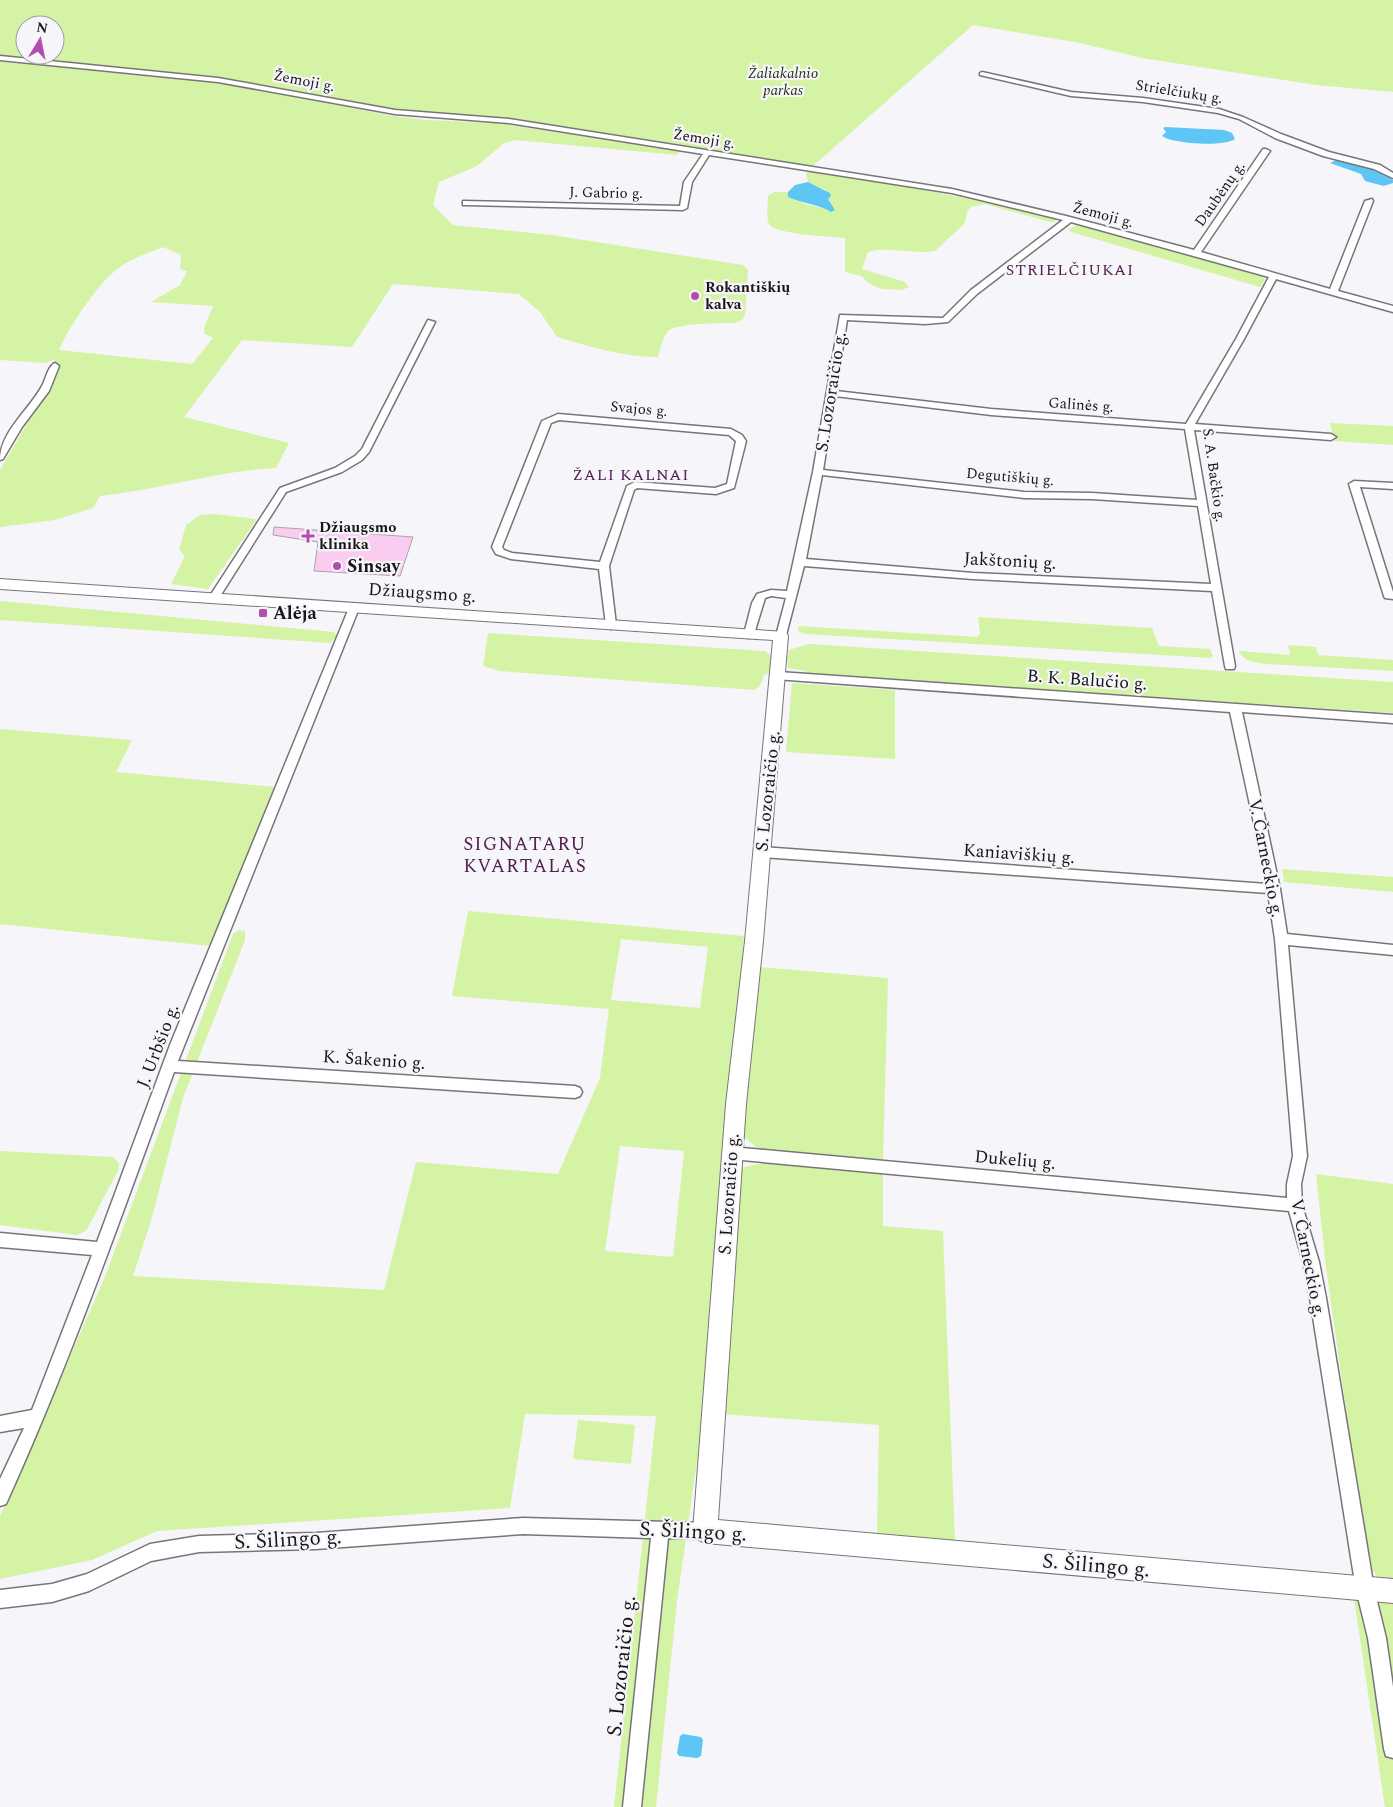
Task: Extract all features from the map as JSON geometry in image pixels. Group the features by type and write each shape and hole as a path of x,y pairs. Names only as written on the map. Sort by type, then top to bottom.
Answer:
{"street":[{"name":"Žemoji g.","path":"0,58 218,80 394,112 509,121 952,192 1018,206 1393,308"},
{"name":"Strielčiukų g.","path":"982,74 1071,94 1143,100 1219,111 1241,118 1278,136 1326,154 1377,167 1393,176"},
{"name":"Daubėnų g.","path":"1196,253 1266,151"},
{"name":"J. Gabrio g.","path":"466,203 684,208 688,182 707,153"},
{"path":"1333,292 1369,201"},
{"name":"S. Lozoraičio g.","path":"705,1531 732,1153 779,676 781,636 800,562 818,472 843,317 925,322 945,320 974,292 1068,220"},
{"name":"S. A. Bačkio g.","path":"1230,666 1189,427 1240,339 1273,276"},
{"path":"213,599 277,496 283,490 346,467 360,458 366,450 431,322"},
{"path":"0,457 18,426 39,402 52,379 56,366"},
{"name":"Galinės g.","path":"830,393 991,412 1331,437"},
{"name":"Svajos g.","path":"604,566 511,556 500,552 497,547 547,421 564,417 731,432 739,437 741,441 731,486 727,488 716,491 643,485 635,485 630,488 604,566 611,625"},
{"name":"Degutiškių g.","path":"818,472 1024,495 1092,496 1201,504"},
{"path":"1393,486 1354,484 1389,596 1393,596"},
{"name":"Jakštonių g.","path":"800,562 974,576 1218,588"},
{"name":"Džiaugsmo g.","path":"0,584 781,636"},
{"path":"749,634 757,603 762,596 771,593 791,595"},
{"name":"J. Urbšio g.","path":"0,1498 37,1417 170,1066 354,608"},
{"name":"B. K. Balučio g.","path":"779,676 1393,719"},
{"name":"V. Čarneckio g.","path":"1235,707 1274,889 1281,939 1300,1156 1294,1184 1295,1205 1311,1262 1318,1298 1365,1589 1377,1638 1393,1749"},
{"name":"Kaniaviškių g.","path":"761,852 1274,889"},
{"path":"1281,939 1393,950"},
{"name":"K. Šakenio g.","path":"170,1066 575,1092"},
{"name":"Dukelių g.","path":"732,1153 1295,1205"},
{"path":"0,1240 102,1249"},
{"path":"0,1424 37,1417"},
{"name":"S. Šilingo g.","path":"0,1599 52,1593 89,1582 150,1553 199,1544 312,1541 523,1526 705,1531 1393,1591"},
{"name":"S. Lozoraičio g.","path":"632,1807 660,1529"}],"green space":[{"name":"Žaliakalnio parkas","path":"0,0 1393,0 1393,92 1316,85 1142,58 1080,43 973,25 813,166 808,167 500,118 406,112 258,84 65,63 65,15 15,15 15,58 0,57"},
{"path":"0,61 15,62 15,65 41,65 204,81 268,91 387,115 426,120 496,123 681,151 676,155 515,140 503,144 477,166 439,182 433,205 453,225 552,235 743,265 748,270 745,315 742,320 734,323 700,324 673,328 668,331 658,357 619,353 557,337 540,312 519,294 393,284 352,347 242,340 184,417 289,443 276,468 232,473 144,490 100,496 93,508 55,520 0,527 0,470 32,415 23,414 41,389 56,359 45,363 0,360","holes":["163,247 181,255 180,269 187,271 180,285 151,302 213,306 204,328 205,334 213,338 192,364 59,350 71,328 96,291 124,264"]},
{"path":"808,171 962,197 1023,210 1053,218 1056,221 1050,222 985,204 971,207 968,210 964,224 935,251 876,250 868,252 862,269 905,282 909,287 902,290 882,289 870,284 861,276 845,272 845,238 791,233 769,224 767,214 768,196 774,192 788,192 788,197 808,205 835,210 828,199 826,190 808,182 806,174"},
{"path":"1077,225 1195,256 1262,276 1265,280 1260,287 1071,232 1069,229"},
{"path":"1330,423 1393,426 1393,445 1334,441"},
{"path":"214,514 257,519 208,589 171,584 185,556 179,550 186,525 200,515"},
{"path":"0,601 334,632 337,636 330,643 0,620"},
{"path":"978,617 1152,628 1159,646 1210,649 1213,656 1211,658 806,634 799,632 798,626 977,637 980,634"},
{"path":"488,633 765,651 773,657 772,672 764,675 760,686 754,690 499,671 483,666"},
{"path":"809,644 1393,682 1393,713 808,674 805,671 788,668 787,658 789,650"},
{"path":"1288,645 1316,647 1318,655 1393,660 1393,671 1265,664 1247,659 1239,651 1290,655"},
{"path":"792,683 895,690 895,759 786,752"},
{"path":"0,729 132,740 116,772 275,787 211,946 0,924"},
{"path":"1282,869 1393,877 1393,892 1284,882"},
{"path":"468,911 744,936 704,1413 677,1601 656,1807 614,1807 656,1416 525,1414 510,1508 157,1531 92,1560 0,1579 0,1516 104,1279 233,934 239,930 245,931 245,940 183,1098 151,1221 133,1276 384,1290 416,1162 558,1174 600,1078 609,1009 452,996","holes":["621,939 708,947 700,1008 611,1000","620,1146 684,1151 673,1257 605,1251"]},
{"path":"758,967 888,978 883,1160 760,1150 741,1135"},
{"path":"0,1151 113,1157 119,1163 119,1169 86,1231 77,1235 0,1225"},
{"path":"763,1163 883,1174 883,1226 943,1231 955,1542 877,1535 879,1425 720,1414 738,1173 744,1167"},
{"path":"1316,1174 1393,1184 1393,1580 1379,1579 1367,1561 1326,1267"},
{"path":"578,1420 635,1425 631,1464 573,1459"},
{"path":"1354,1599 1393,1602 1393,1807 1385,1807"}],"water":[{"path":"1163,128 1224,130 1232,133 1235,139 1210,144 1187,143 1162,136 1166,132"},
{"path":"1337,160 1374,170 1388,176 1393,180 1393,183 1384,186 1365,181 1361,174 1330,163"},
{"path":"808,182 830,193 831,196 828,199 835,210 831,212 788,197 788,192 795,185"},
{"path":"683,1734 701,1737 703,1740 701,1756 697,1758 679,1756 677,1753 680,1736"}],"building":[{"path":"274,527 413,537 400,576 314,571 318,542 273,535"}],"place":[{"name":"Rokantiškių kalva","path":"695,296"},
{"name":"Džiaugsmo klinika","path":"308,536"},
{"name":"Sinsay","path":"337,566"},
{"name":"Alėja","path":"263,613"}],"district":[{"name":"STRIELČIUKAI","path":"1070,270"},
{"name":"ŽALI KALNAI","path":"631,475"},
{"name":"SIGNATARŲ KVARTALAS","path":"525,855"}]}
